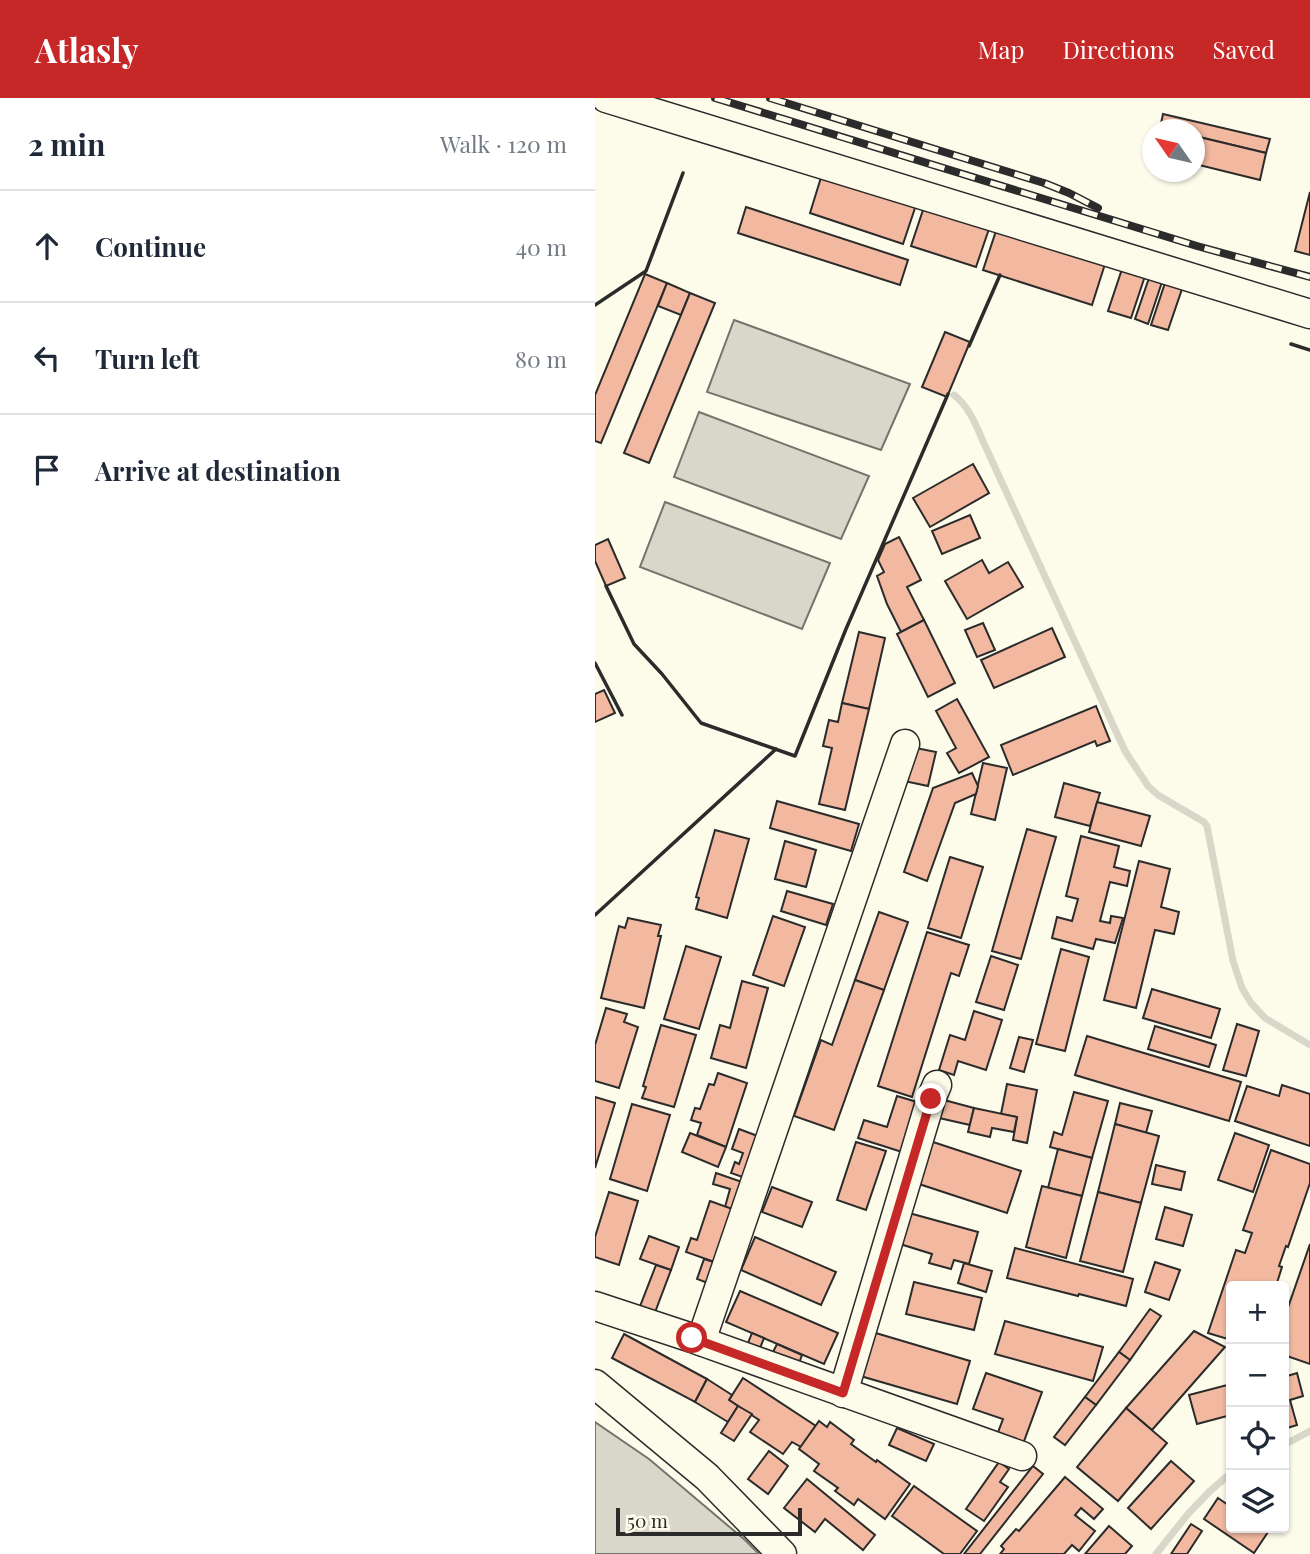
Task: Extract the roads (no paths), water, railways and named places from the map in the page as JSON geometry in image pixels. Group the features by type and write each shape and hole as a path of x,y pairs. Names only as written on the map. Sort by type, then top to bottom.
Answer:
{"street":[{"path":"606,98 1310,314"},
{"path":"701,1342 905,744"},
{"path":"843,1393 937,1085"},
{"path":"595,1306 1022,1456"},
{"path":"595,1384 707,1477 782,1554"}],"waterway":[{"path":"954,395 970,413 1125,751 1148,786 1207,826 1233,961 1242,988 1265,1018 1310,1045"},
{"path":"1289,1442 1310,1431"},
{"path":"1156,1554 1188,1514 1226,1477"}],"railway":[{"path":"715,98 1197,246 1310,277"},
{"path":"770,98 1044,183 1098,208"}]}
